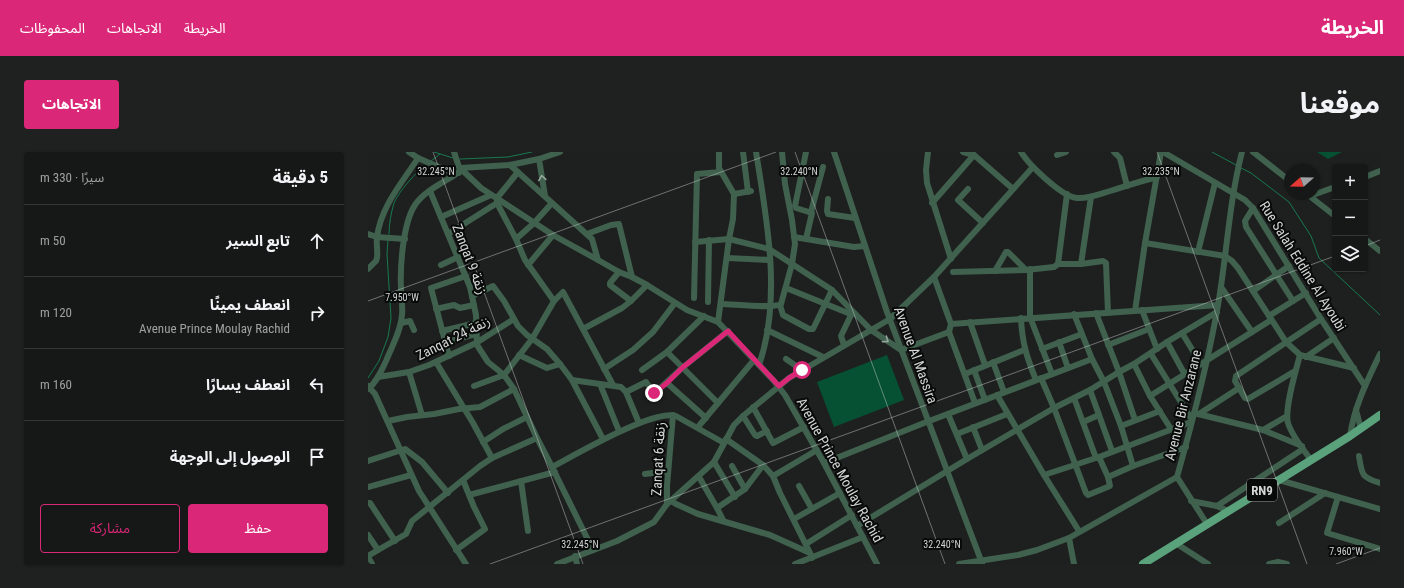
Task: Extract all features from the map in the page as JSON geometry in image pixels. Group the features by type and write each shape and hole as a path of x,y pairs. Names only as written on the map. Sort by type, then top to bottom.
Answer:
{"main road":[{"name":"RN9","path":"1143,564 1350,436 1380,415"}],"street":[{"path":"412,153 421,160 448,172 510,165 560,152"},
{"path":"718,322 733,220 734,194 719,168 719,152"},
{"path":"734,194 749,192 743,152"},
{"path":"698,428 718,403 757,363 765,349 770,306 770,260 763,196 756,152"},
{"path":"782,152 785,184 792,220 795,253 780,305 783,315 809,329 813,329 832,290"},
{"path":"792,220 796,208 795,205 806,152"},
{"name":"Avenue Al Massira","path":"834,152 855,218 901,350 982,562"},
{"path":"928,152 926,177 932,202 951,259"},
{"path":"963,152 974,155 1013,189"},
{"path":"1021,152 1033,167 1067,194 1076,198 1091,197 1157,177"},
{"path":"1057,156 1066,152"},
{"path":"1114,152 1120,158 1127,186"},
{"path":"1157,349 1149,329 1138,310 1145,243 1162,152"},
{"name":"Rue Salah Eddine Al Ayoubi","path":"1162,152 1245,200 1253,208 1321,319 1365,386"},
{"name":"Avenue Bir Anzarane","path":"959,564 982,562 1018,555 1037,550 1069,538 1177,476 1192,421 1196,413 1204,362 1217,312 1226,256 1235,179 1242,152"},
{"path":"1253,152 1284,176"},
{"path":"455,153 458,170"},
{"path":"932,202 974,155"},
{"path":"537,157 545,196"},
{"path":"368,269 376,262 379,237 384,213 388,203 395,190 421,160"},
{"path":"510,165 587,234 592,240 598,260"},
{"path":"806,239 823,167"},
{"path":"557,564 633,534 654,522 669,502 699,477 714,462 734,425 743,416 789,378 890,319 951,259 1033,167"},
{"path":"458,170 430,191 416,204 411,212 407,225 401,273 401,323 378,377 369,387 375,394 411,475 429,508 466,564"},
{"name":"Avenue Prince Moulay Rachid","path":"458,170 465,172 497,201 553,235 619,272 647,285 687,310 718,322 728,331 779,386 817,450 877,564"},
{"path":"1368,176 1380,171"},
{"path":"448,234 497,201 518,172"},
{"path":"694,298 697,174 721,172"},
{"path":"1198,252 1215,183"},
{"path":"968,189 958,200 982,223"},
{"path":"1320,192 1332,189"},
{"name":"Zanqat 9 زنقة","path":"430,191 466,276 474,305 476,343"},
{"path":"1058,264 1067,194"},
{"path":"441,217 491,195"},
{"path":"1081,264 1091,197"},
{"path":"828,199 826,211 828,214 855,218"},
{"path":"1315,200 1332,214"},
{"path":"497,201 528,265 554,301"},
{"path":"516,239 534,223 552,203"},
{"path":"796,208 812,212"},
{"path":"1253,208 1245,221 1246,227 1293,301"},
{"path":"587,234 618,224 632,277"},
{"path":"368,235 405,239"},
{"path":"528,265 553,235"},
{"path":"794,237 854,247 865,246"},
{"path":"708,302 709,240"},
{"path":"695,242 730,240 769,249 832,290 871,330 901,350 949,332"},
{"path":"1368,241 1380,251"},
{"path":"1145,243 1226,256 1238,268 1286,342 1303,356 1354,368"},
{"path":"995,271 1006,252 1008,252 1028,270 1030,317 1052,374"},
{"path":"441,265 458,257"},
{"path":"727,258 770,260"},
{"path":"953,272 1028,270 1054,267 1058,264 1105,262 1108,312"},
{"path":"1253,291 1289,266"},
{"path":"619,272 610,285 631,301"},
{"path":"449,356 431,288 466,276"},
{"path":"934,277 951,324 949,332 975,403"},
{"path":"583,329 622,308 647,285"},
{"path":"472,296 492,286 504,301 523,331 547,349 572,380 603,439"},
{"path":"1221,287 1252,332"},
{"path":"786,288 826,303 851,315 841,336 844,345"},
{"path":"474,386 504,375 532,338 554,301 563,292 613,385"},
{"path":"1150,396 1170,384 1184,373 1252,332 1306,293"},
{"path":"604,369 633,350 653,332 675,303"},
{"path":"721,304 780,305"},
{"path":"436,309 454,305 460,308 474,305"},
{"path":"951,324 1030,317 1218,305"},
{"path":"858,526 1016,430 1104,382 1217,312"},
{"path":"1096,313 1119,372 1135,420"},
{"path":"1074,314 1092,359 1104,382 1121,426 1133,466"},
{"path":"642,370 667,352 704,316"},
{"path":"1020,318 1024,350 1054,408 1088,495 1110,486 1108,477 1098,457 1074,398"},
{"name":"Zanqat 24 زنقة","path":"378,377 409,372 436,362 476,343 514,319"},
{"path":"1295,371 1248,399 1245,398 1235,381 1236,376 1321,319"},
{"path":"401,323 410,320 414,330"},
{"path":"970,322 985,365"},
{"path":"442,331 476,323"},
{"path":"1108,346 1149,329"},
{"path":"767,330 823,357"},
{"path":"626,392 646,382 653,392 656,392 682,368 728,331"},
{"path":"1182,333 1204,362"},
{"path":"445,342 476,334"},
{"path":"1042,349 1082,334"},
{"path":"1311,460 1289,427 1286,416 1295,371 1303,356 1334,338"},
{"path":"1059,342 1068,368"},
{"path":"1167,342 1184,373"},
{"path":"476,343 488,362 504,375 514,389 593,550"},
{"path":"965,374 1024,350"},
{"path":"667,352 718,403"},
{"path":"1044,476 1192,421 1150,354"},
{"path":"1350,436 1356,409 1380,354"},
{"path":"519,355 547,368 560,364"},
{"path":"786,359 802,370"},
{"path":"824,463 928,421 1092,359"},
{"path":"436,362 492,458"},
{"path":"993,362 1004,392"},
{"path":"1134,364 1150,396 1171,429"},
{"path":"974,370 985,400"},
{"path":"409,372 422,415"},
{"path":"572,380 613,385 621,388 626,392 639,424"},
{"path":"667,383 706,418"},
{"path":"600,384 619,432"},
{"path":"1196,413 1239,388"},
{"path":"388,421 464,408 480,407 514,389"},
{"path":"1090,390 1112,451"},
{"path":"996,395 1044,476 1079,531"},
{"path":"753,407 774,443 804,427"},
{"path":"1356,409 1361,429"},
{"path":"1121,426 1160,411"},
{"path":"1196,413 1263,430 1302,447"},
{"path":"948,414 967,459"},
{"path":"957,434 1007,414"},
{"path":"469,495 521,481 554,470 603,439 639,424 664,416 673,415 725,441 763,465 773,476 811,555"},
{"name":"Zanqat 6 زنقة","path":"669,502 668,471 673,415"},
{"path":"1083,422 1099,415"},
{"path":"743,416 755,435 757,436 767,431"},
{"path":"1263,430 1286,416"},
{"path":"483,442 503,429 527,417"},
{"path":"973,427 982,450"},
{"path":"372,564 368,557 406,534 411,522 480,466 492,458 537,438"},
{"path":"1108,477 1133,466 1186,447"},
{"path":"1217,506 1302,447"},
{"path":"368,461 400,450 407,450 422,462 448,493"},
{"path":"773,476 817,450"},
{"path":"1359,456 1363,475 1368,479 1380,483"},
{"path":"714,462 735,496"},
{"path":"717,508 745,489 763,465"},
{"path":"732,466 745,489"},
{"path":"645,474 668,471"},
{"path":"368,487 411,475"},
{"path":"1177,476 1207,524"},
{"path":"699,477 723,520"},
{"path":"456,550 485,529 463,480"},
{"path":"1279,480 1380,509"},
{"path":"521,481 528,531"},
{"path":"799,486 812,509"},
{"path":"794,519 840,493"},
{"path":"1279,522 1325,493"},
{"path":"1338,497 1327,533 1380,549"},
{"path":"1192,501 1217,506 1228,511"},
{"path":"669,502 698,514 723,520 770,535 811,555"},
{"path":"368,503 370,503 395,541"},
{"path":"806,544 852,515"},
{"path":"368,536 378,550"},
{"path":"795,564 811,555 863,537"},
{"path":"1069,538 1074,564"},
{"path":"1177,544 1208,564"},
{"path":"574,556 577,564"},
{"path":"1269,564 1278,562 1287,564"}],"green space":[{"path":"1317,152 1342,152 1328,159"},
{"path":"887,355 904,400 834,427 817,382"}],"waterway":[{"path":"434,152 453,158"},
{"path":"460,159 508,157 532,152"},
{"path":"1212,152 1236,165"},
{"path":"431,161 440,154"},
{"path":"389,234 391,215 396,198 408,182 427,164"},
{"path":"1241,168 1251,173 1289,202 1311,236 1319,258 1380,315"},
{"path":"368,378 379,361 388,337 391,318 387,254 388,240"}],"route":[{"path":"654,393 728,331 779,386 802,370"}]}
